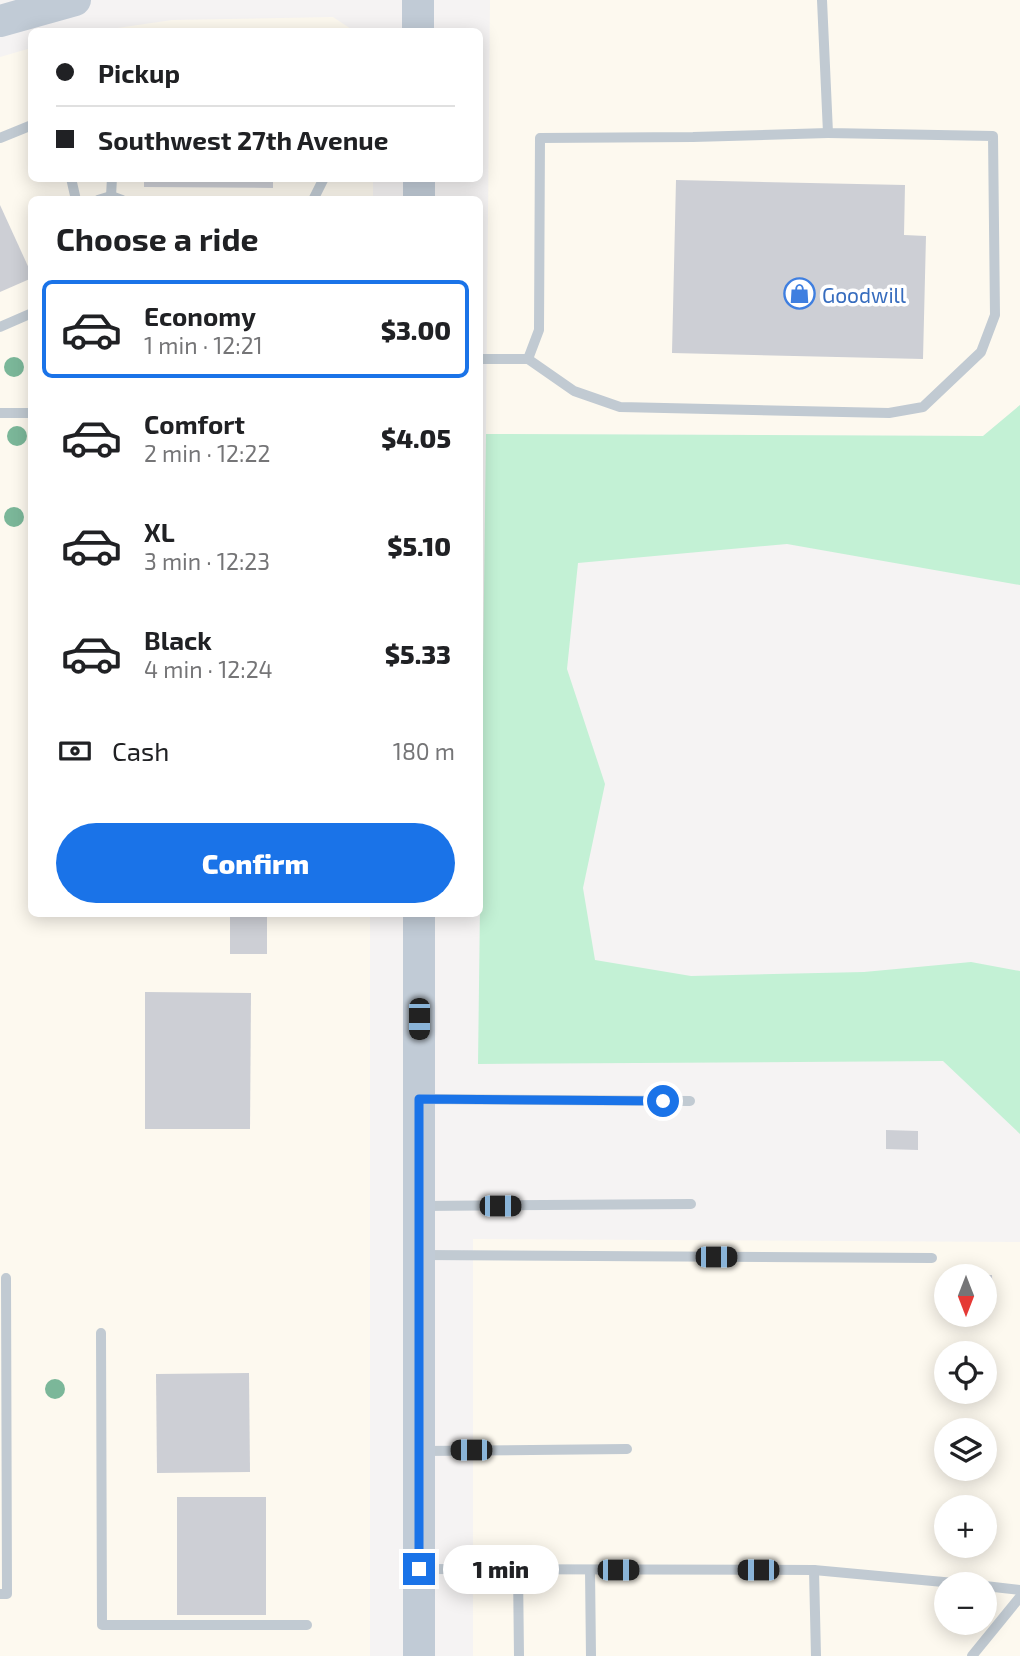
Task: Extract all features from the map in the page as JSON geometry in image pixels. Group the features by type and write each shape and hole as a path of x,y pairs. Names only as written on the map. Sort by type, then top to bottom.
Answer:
{"main road":[{"path":"18,19 75,0"},
{"path":"418,0 418,28"},
{"path":"419,917 419,1656"}],"lane":[{"path":"822,0 828,133"},
{"path":"0,138 28,127"},
{"path":"483,359 528,359 574,391 620,407 889,413 923,407 981,352 995,315 993,136 828,133 540,138 539,330 528,359"},
{"path":"0,327 28,315"},
{"path":"0,413 28,412"},
{"path":"419,1099 690,1101"},
{"path":"419,1206 691,1204"},
{"path":"419,1255 932,1258"},
{"path":"0,1594 7,1594 6,1278"},
{"path":"101,1333 102,1625 307,1625"},
{"path":"419,1451 627,1449"},
{"path":"419,1569 814,1570 934,1581"},
{"path":"518,1570 519,1656"},
{"path":"590,1570 591,1656"},
{"path":"814,1570 816,1656"},
{"path":"997,1587 1020,1590"},
{"path":"972,1656 1020,1597"}],"shaded area":[{"path":"490,0 1020,0 1020,405 983,436 486,434"},
{"path":"333,17 350,28 117,28 172,20"},
{"path":"28,49 28,182 373,182 373,196 28,196 28,917 370,917 370,1656 0,1656 0,57"},
{"path":"473,1239 1020,1242 1020,1656 473,1656"}],"green space":[{"path":"1020,405 1020,585 787,544 578,563 567,669 605,784 583,888 595,960 691,976 864,972 971,962 1020,971 1020,1134 943,1061 478,1064 480,917 483,917 486,434 983,436"}],"building":[{"name":"Goodwill","path":"676,180 905,185 904,235 926,236 923,359 672,353"},
{"path":"144,182 273,182 273,188 144,187"},
{"path":"0,205 28,266 28,280 0,292"},
{"path":"230,917 267,917 267,954 230,954"},
{"path":"145,992 251,993 250,1129 145,1129"},
{"path":"886,1130 918,1131 918,1150 886,1149"},
{"path":"249,1373 250,1472 157,1473 156,1374"},
{"path":"177,1497 266,1497 266,1615 177,1615"}],"place":[{"name":"Goodwill","path":"799,294"}],"route":[{"path":"419,1569 419,1099 663,1101"}]}
